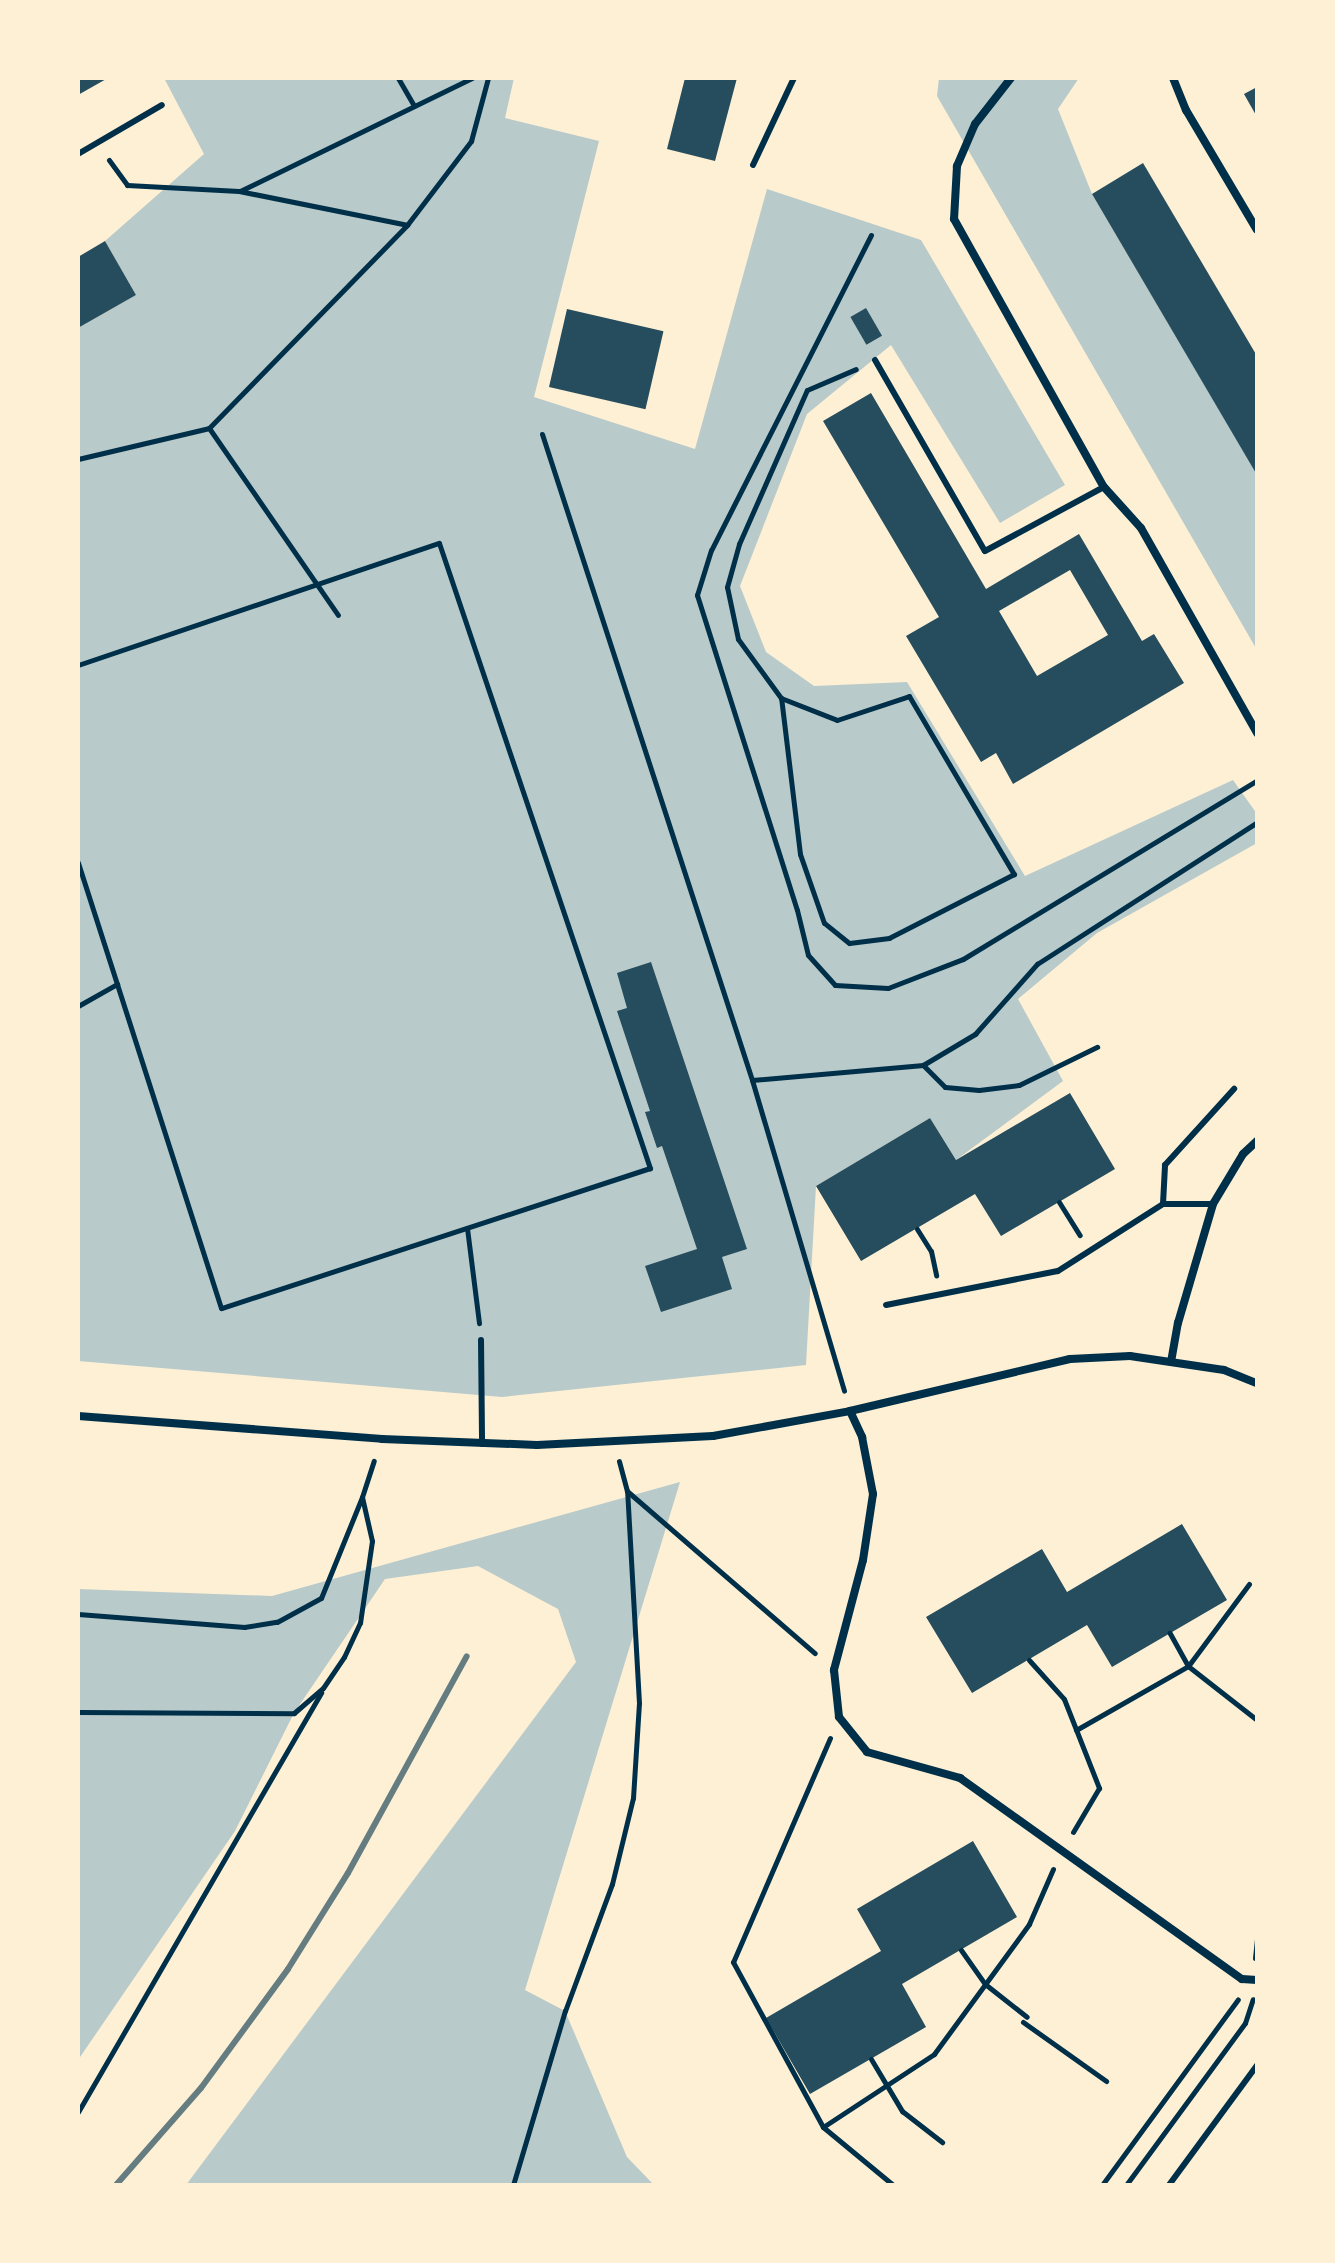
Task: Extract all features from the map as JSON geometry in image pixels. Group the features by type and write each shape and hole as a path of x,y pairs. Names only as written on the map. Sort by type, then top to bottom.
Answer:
{"street":[{"path":"1011,78 975,124 957,166 954,219 1104,487 1141,528 1257,733"},
{"path":"1173,78 1186,110 1257,230"},
{"path":"1171,1362 1178,1323 1213,1204 1243,1154 1257,1141"},
{"path":"78,1416 482,1444 713,1436 850,1411 1070,1359 1130,1356 1224,1370 1257,1383"},
{"path":"850,1411 862,1437 873,1494 863,1560 834,1670 839,1717 867,1752 960,1778 1242,1979 1257,1980"}],"lane":[{"path":"753,165 794,78"},
{"path":"78,154 162,105"},
{"path":"875,360 985,551 1104,487"},
{"path":"1163,1204 1165,1165 1234,1089"},
{"path":"886,1305 1058,1271 1163,1204 1213,1204"},
{"path":"481,1340 482,1444"},
{"path":"1169,2185 1257,2065"}],"path":[{"path":"398,78 414,106"},
{"path":"239,191 472,78"},
{"path":"78,459 209,428 407,225 471,141 488,78"},
{"path":"97,143 127,185 239,191 407,225"},
{"path":"871,235 711,550 697,595 797,910 808,955 835,985 888,988 963,959 1257,780"},
{"path":"781,698 837,720 909,696 1014,874 889,938 849,943 824,923 800,854 781,698 738,639 727,587 739,544 807,390 875,360"},
{"path":"209,428 338,615"},
{"path":"542,434 752,1080 850,1411"},
{"path":"78,665 439,543 650,1168 221,1308 78,862"},
{"path":"752,1080 923,1065 975,1034 1037,964 1257,822"},
{"path":"78,1006 117,984"},
{"path":"923,1065 945,1087 979,1090 1019,1085 1097,1047"},
{"path":"1059,1202 1089,1251"},
{"path":"467,1228 481,1340"},
{"path":"917,1229 931,1251 940,1292"},
{"path":"78,1614 244,1627 277,1622 321,1598 382,1439"},
{"path":"513,2185 565,2011 612,1884 633,1798 639,1703 627,1491 614,1440"},
{"path":"627,1491 834,1670"},
{"path":"78,2112 323,1688 344,1657 360,1623 368,1586 372,1541 362,1497"},
{"path":"1076,1730 1188,1666 1249,1584"},
{"path":"1170,1633 1188,1666 1257,1720"},
{"path":"823,2127 934,2054 1029,1924 1061,1851 1099,1788 1064,1699 1029,1660"},
{"path":"78,1712 294,1713 323,1688"},
{"path":"839,1717 733,1962 823,2127 893,2185"},
{"path":"961,1950 985,1984 1025,2020 1106,2081"},
{"path":"1102,2185 1238,1999 1215,1978 1225,1967"},
{"path":"1126,2185 1245,2023 1254,1996"},
{"path":"871,2059 902,2111 942,2142"}],"shaded area":[{"path":"164,78 514,78 505,118 599,141 534,397 695,449 767,189 921,240 1065,485 1000,523 891,345 807,414 740,586 766,652 814,686 907,682 1025,876 1233,780 1257,814 1257,843 1097,933 1018,999 1063,1081 956,1160 930,1118 816,1186 806,1365 502,1397 78,1361 78,328 136,295 105,241 204,154"},
{"path":"939,78 1079,78 1058,109 1092,194 1257,474 1257,650 937,96"},
{"path":"680,1482 525,1990 565,2011 627,2157 654,2185 186,2185 576,1662 558,1609 478,1566 385,1579 294,1713 235,1831 78,2060 78,1589 272,1596"}],"building":[{"path":"78,78 108,78 78,95"},
{"path":"685,78 737,78 715,161 667,149"},
{"path":"1257,87 1257,117 1244,94"},
{"path":"1143,163 1257,356 1257,475 1092,194"},
{"path":"105,241 136,295 78,328 78,257"},
{"path":"866,308 882,336 866,345 850,317"},
{"path":"567,309 663,331 645,409 549,387"},
{"path":"871,393 986,589 1079,534 1142,641 1154,634 1184,683 1013,784 996,753 981,762 906,636 939,617 823,421","holes":["1070,570 1108,635 1037,676 999,611"]},
{"path":"651,962 747,1249 722,1257 732,1289 661,1312 645,1266 697,1249 662,1146 657,1148 645,1112 650,1111 617,1011 627,1008 617,973"},
{"path":"1070,1093 1115,1169 1001,1236 975,1194 861,1261 816,1186 930,1118 956,1160"},
{"path":"1182,1524 1227,1600 1112,1667 1087,1625 972,1693 926,1617 1042,1549 1067,1592"},
{"path":"973,1841 1017,1917 902,1984 926,2027 810,2094 766,2018 881,1951 857,1909"}],"railway":[{"path":"116,2185 201,2088 288,1969 348,1873 467,1656"}]}
